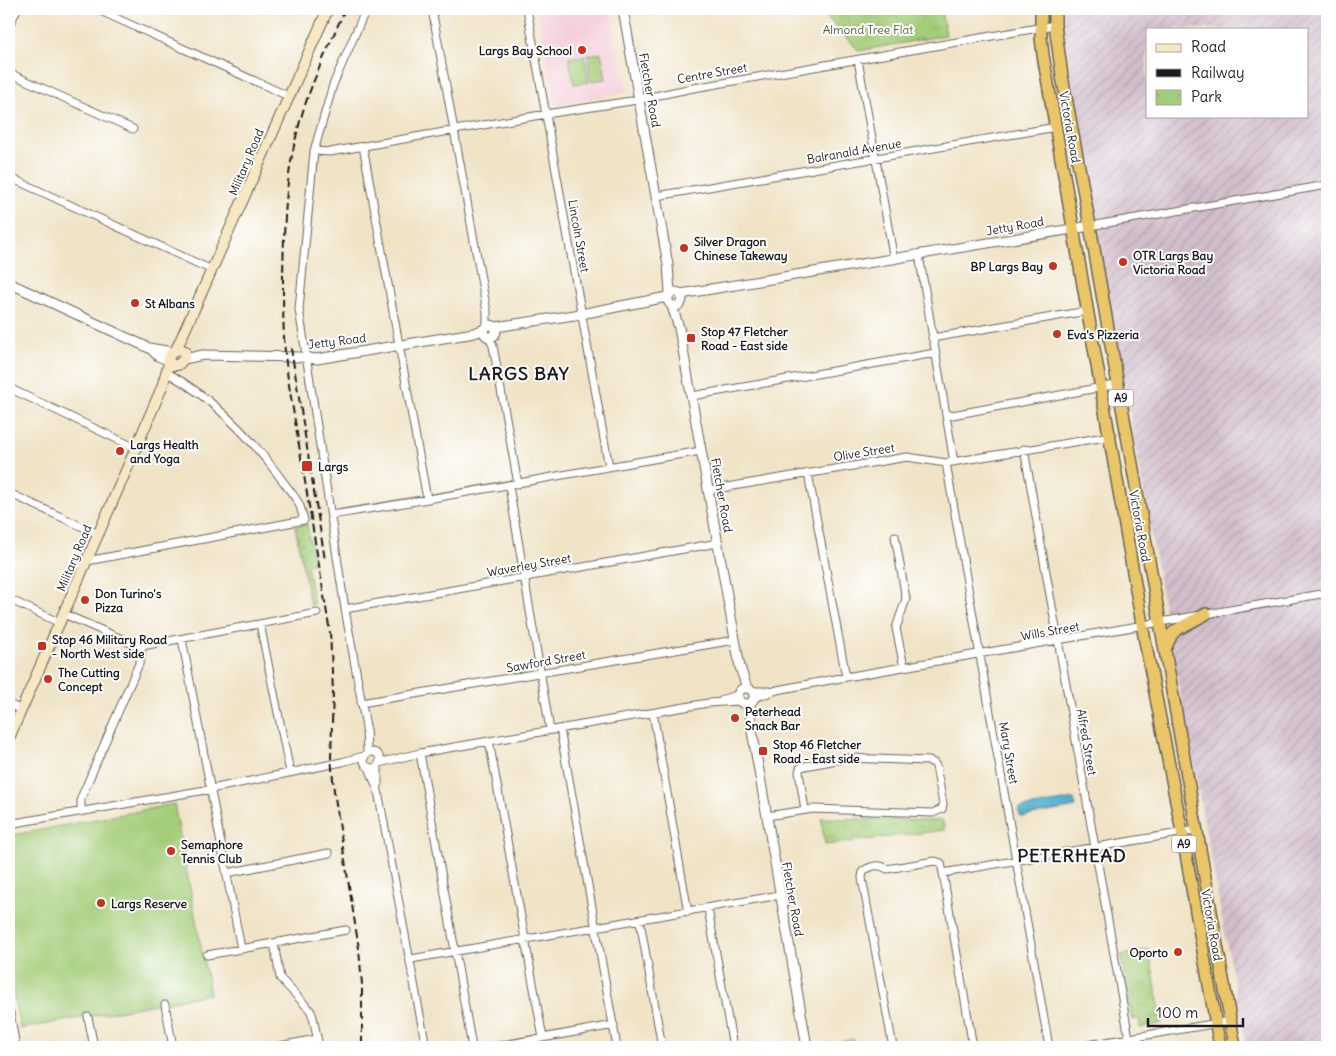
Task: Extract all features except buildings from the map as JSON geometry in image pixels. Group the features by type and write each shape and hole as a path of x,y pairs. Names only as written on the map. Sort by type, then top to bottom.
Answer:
{"highway":[{"name":"Victoria Road","path":"1040,9 1043,55 1087,311 1220,1047"},
{"name":"Victoria Road","path":"1055,9 1055,25 1062,76 1119,384 1230,1020"},
{"path":"1165,649 1176,630 1206,614"},
{"name":"A9","path":"1230,1020 1235,1047"}],"main road":[{"name":"Military Road","path":"162,387 171,375 188,326 327,9"},
{"name":"Military Road","path":"9,738 177,356"}],"street":[{"path":"9,24 16,9"},
{"path":"96,9 288,96"},
{"path":"366,9 334,84 314,151 299,308 306,358 306,372 311,388 361,703 426,1047"},
{"path":"432,9 518,484"},
{"name":"Lincoln Street","path":"527,9 609,467"},
{"name":"Fletcher Road","path":"623,9 807,1047"},
{"name":"Centre Street","path":"314,151 330,152 631,101 688,88 1055,25"},
{"path":"858,60 894,260"},
{"path":"9,73 133,129"},
{"name":"Balranald Avenue","path":"657,196 1056,127"},
{"path":"364,146 427,499"},
{"path":"9,178 212,270"},
{"name":"Jetty Road","path":"9,283 149,348 153,353 177,356 327,358 1327,185"},
{"path":"919,255 954,462"},
{"path":"932,338 1087,311"},
{"path":"692,396 935,353"},
{"path":"87,561 304,520 298,503 275,470 244,433 212,404 171,375"},
{"path":"947,416 1119,384"},
{"path":"9,388 136,448"},
{"name":"Olive Street","path":"709,490 907,457 946,464 1024,449 1111,436"},
{"name":"Alfred Street","path":"1024,449 1129,1038"},
{"path":"332,515 701,452"},
{"name":"Mary Street","path":"946,464 1049,1047"},
{"path":"808,473 846,677"},
{"path":"509,486 550,730"},
{"path":"9,493 98,534"},
{"path":"895,536 906,599 896,628 904,667"},
{"name":"Waverley Street","path":"345,609 718,543"},
{"name":"Wills Street","path":"9,824 211,789 342,762 406,756 846,677 1327,594"},
{"path":"9,599 142,646 317,613"},
{"path":"260,624 290,772"},
{"path":"182,639 240,949"},
{"name":"Sawford Street","path":"361,703 735,640"},
{"path":"81,811 81,798 141,659 142,646"},
{"path":"9,704 21,710"},
{"path":"653,713 688,912"},
{"path":"560,729 617,1047"},
{"path":"489,741 543,1038"},
{"path":"420,753 472,1047"},
{"path":"767,816 805,810 933,813 942,809 943,804 936,766 929,761 847,758 805,766 800,768 799,772 805,810"},
{"path":"943,873 1016,859 1197,830"},
{"path":"227,873 330,853"},
{"path":"893,1047 862,878 863,871 870,866 883,866 887,869 935,861 941,863 973,1047"},
{"path":"410,959 780,896"},
{"path":"708,909 733,1047"},
{"path":"640,921 662,1047"},
{"path":"207,956 346,930"},
{"path":"274,943 280,978 310,1010 319,1047"},
{"path":"165,1005 172,1047"},
{"path":"9,1013 15,1047"},
{"path":"88,1017 94,1047"},
{"path":"1080,1047 1230,1020"},
{"path":"492,1047 614,1025"},
{"path":"274,1047 317,1038"}],"shaded area":[{"name":"Largs Bay School","path":"537,9 610,9 627,92 556,105"},
{"path":"1064,9 1327,9 1327,1047 1246,1047 1160,585 1065,41"}],"green space":[{"name":"Almond Tree Flat","path":"819,9 941,9 946,35 859,51"},
{"path":"601,53 606,79 591,81 587,55"},
{"path":"584,56 589,82 574,84 569,58"},
{"path":"307,524 314,563 307,565 314,604 310,605 295,526"},
{"name":"Largs Reserve","path":"174,804 210,994 20,1029 9,970 9,836"},
{"path":"821,818 943,821 945,830 825,845"},
{"path":"1149,949 1162,1023 1140,1028 1139,1019 1132,1020 1121,955"},
{"path":"854,1039 855,1047 818,1047 817,1045"}],"water":[{"path":"1074,799 1076,807 1021,817 1018,810 1021,808"}],"railway":[{"path":"345,9 306,101 293,151 285,222 283,315 288,379 330,632 333,691 331,757 334,791 359,949 362,984 362,1047"},
{"path":"291,348 325,560"}],"place":[{"name":"Largs Bay School","path":"582,50"},
{"name":"Silver Dragon Chinese Takeway","path":"684,248"},
{"name":"OTR Largs Bay Victoria Road","path":"1123,262"},
{"name":"BP Largs Bay","path":"1053,266"},
{"name":"St Albans","path":"135,303"},
{"name":"Eva's Pizzeria","path":"1057,334"},
{"name":"Stop 47 Fletcher Road - East side","path":"691,338"},
{"name":"Largs Health and Yoga","path":"120,451"},
{"name":"Largs","path":"307,466"},
{"name":"Don Turino's Pizza","path":"85,600"},
{"name":"Stop 46 Military Road - North West side","path":"42,646"},
{"name":"The Cutting Concept","path":"48,679"},
{"name":"Peterhead Snack Bar","path":"735,718"},
{"name":"Stop 46 Fletcher Road - East side","path":"763,751"},
{"name":"Semaphore Tennis Club","path":"171,851"},
{"name":"Largs Reserve","path":"101,903"},
{"name":"Oporto","path":"1178,952"}],"district":[{"name":"LARGS BAY","path":"519,373"},
{"name":"PETERHEAD","path":"1072,855"}]}
